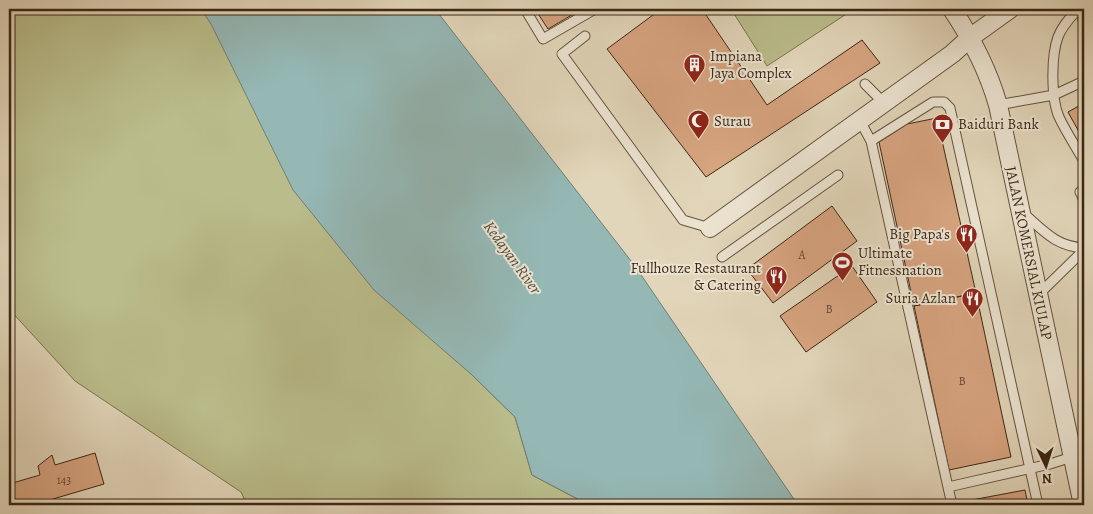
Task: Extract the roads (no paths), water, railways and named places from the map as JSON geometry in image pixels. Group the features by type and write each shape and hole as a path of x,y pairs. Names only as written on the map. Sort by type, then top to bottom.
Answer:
{"street":[{"name":"JALAN KOMERSIAL KIULAP","path":"952,9 971,37 992,85 998,105 1037,295 1078,454 1083,505"},
{"path":"710,228 952,54 971,37 1010,9"}],"lane":[{"path":"525,9 543,39 594,9"},
{"path":"1080,9 1084,25"},
{"path":"1080,9 1064,25 1058,38 1054,54 1054,96 1059,116 1084,161"},
{"path":"585,36 562,54 683,220 710,228"},
{"path":"998,105 1054,96 1084,81"},
{"path":"865,84 884,103"},
{"path":"871,141 933,102 944,102 950,108 1038,505"},
{"path":"860,121 871,141 952,505"},
{"path":"722,257 838,174"},
{"path":"1084,190 1080,192 1084,200"},
{"path":"1019,209 1058,242 1069,247 1084,249"},
{"path":"1037,295 1084,249"},
{"path":"948,486 1030,468 1078,454"}],"water":[{"name":"Kedayan River","path":"201,9 435,9 635,266 798,505 589,505 532,475 515,417 471,374 374,290 293,190 211,24"}],"place":[{"name":"Impiana Jaya Complex","path":"694,84"},
{"name":"Surau","path":"698,140"},
{"name":"Baiduri Bank","path":"942,143"},
{"name":"Big Papa's","path":"966,253"},
{"name":"Ultimate Fitnessnation","path":"842,281"},
{"name":"Fullhouze Restaurant & Catering","path":"777,296"},
{"name":"Suria Azlan","path":"972,317"}]}
